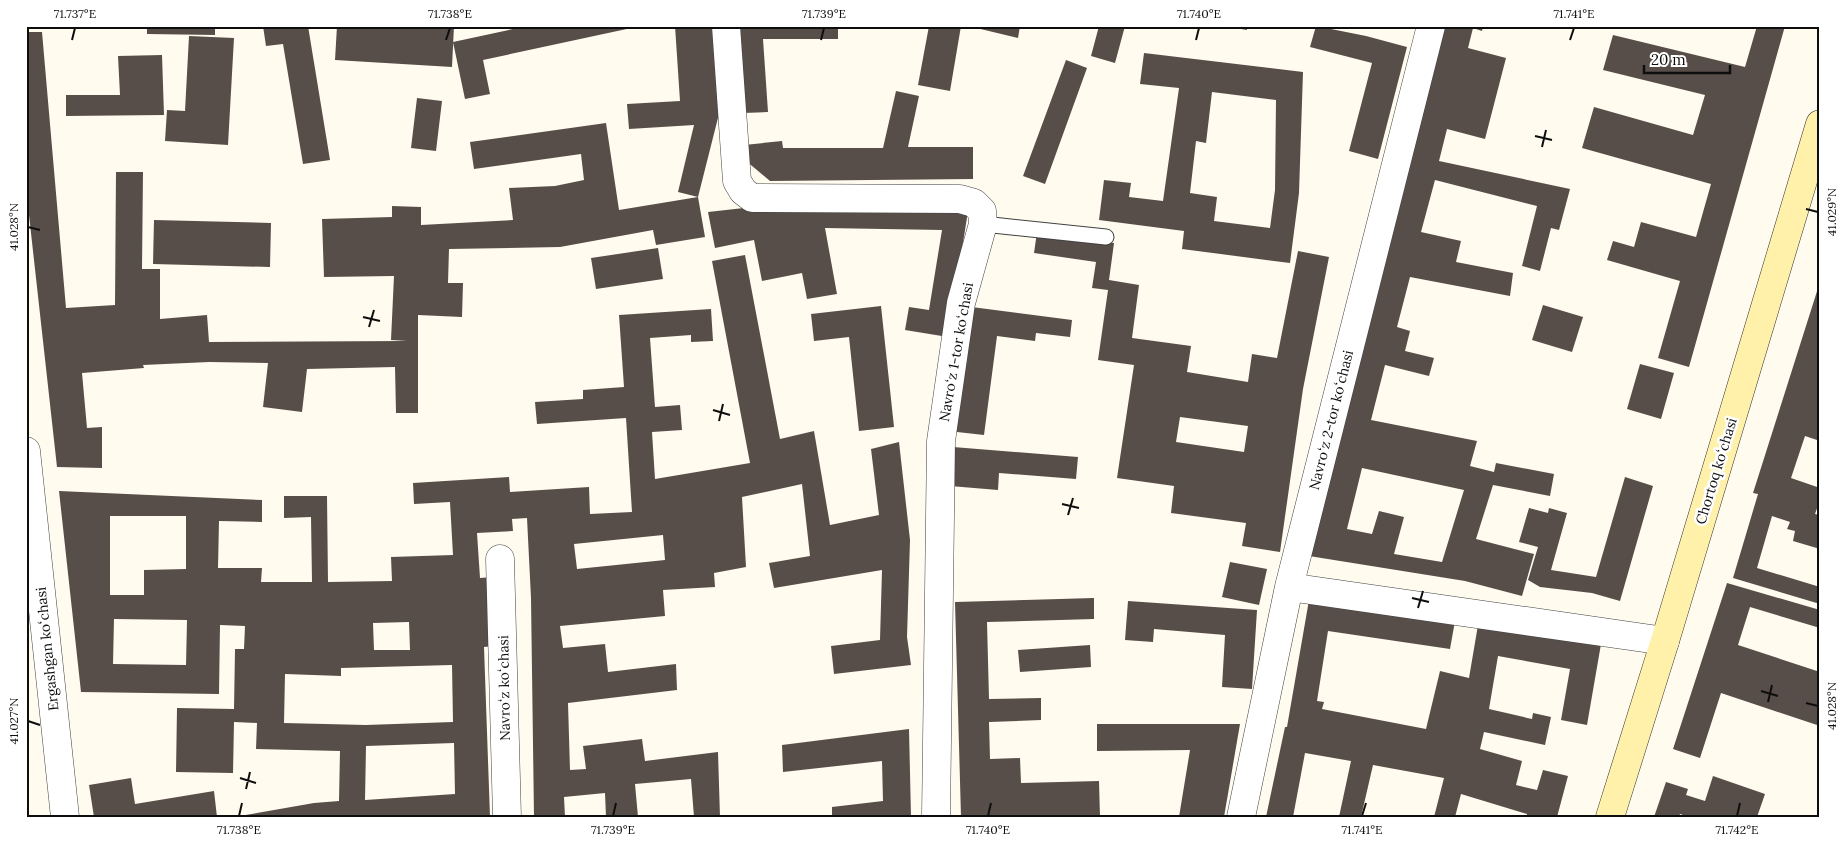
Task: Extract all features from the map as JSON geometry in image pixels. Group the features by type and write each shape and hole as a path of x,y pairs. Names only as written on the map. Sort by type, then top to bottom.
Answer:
{"main road":[{"name":"Chortoq koʻchasi","path":"1610,817 1665,641 1820,124"}],"street":[{"path":"726,26 737,181 743,191 752,198 960,199 974,203 982,211 983,224"},
{"name":"Navroʻz 2-tor koʻchasi","path":"1241,817 1289,587 1431,26"},
{"name":"Navroʻz 1-tor koʻchasi","path":"936,817 941,441 961,302 983,224"},
{"name":"Ergashgan koʻchasi","path":"26,451 65,817"},
{"name":"Navroʻz koʻchasi","path":"500,559 507,817"},
{"path":"1289,587 1665,641"}],"lane":[{"path":"983,224 1106,237"}],"building":[{"path":"147,26 215,26 215,35 147,34"},
{"path":"263,26 308,26 330,160 303,164 283,44 266,46"},
{"path":"337,26 454,26 452,67 335,60"},
{"path":"527,26 636,27 483,60 490,94 465,99 453,42"},
{"path":"675,26 718,26 723,98 698,197 678,192 694,125 629,129 627,104 680,101"},
{"path":"737,26 838,26 838,39 763,39 768,112 743,113"},
{"path":"929,26 961,26 950,91 918,85"},
{"path":"968,26 1020,26 1018,38"},
{"path":"1099,26 1125,26 1115,63 1091,56"},
{"path":"1224,26 1247,26 1247,30"},
{"path":"1316,26 1407,47 1378,159 1349,151 1372,63 1310,47"},
{"path":"1444,26 1483,26 1482,31 1473,28 1468,48 1506,58 1485,139 1447,129 1439,161 1570,189 1559,230 1551,228 1540,271 1522,266 1537,206 1435,180 1421,232 1461,241 1456,262 1513,273 1510,296 1410,277 1397,327 1410,331 1405,351 1434,358 1429,376 1385,365 1371,420 1477,441 1470,466 1494,472 1496,463 1554,474 1550,496 1493,485 1476,539 1534,554 1522,596 1465,581 1309,556","holes":["1362,468 1464,490 1442,562 1394,554 1404,517 1379,511 1372,534 1347,529"]},
{"path":"1757,26 1785,26 1689,367 1658,358 1680,281 1607,260 1613,241 1634,247 1641,222 1696,237 1711,184 1582,148 1594,107 1693,135 1705,95 1603,70 1613,35 1745,67"},
{"path":"26,32 42,32 66,308 115,305 116,172 143,172 142,269 160,269 160,319 207,315 209,342 407,341 391,340 394,276 324,277 322,219 392,217 392,206 421,207 421,225 513,220 509,188 555,186 584,180 581,154 474,169 470,142 606,123 619,210 698,197 705,237 656,245 653,230 560,247 449,249 448,283 463,283 462,317 418,315 418,413 396,413 395,367 307,369 302,412 263,407 268,363 209,362 143,365 144,368 82,373 87,428 102,427 102,468 57,467 26,188"},
{"path":"189,36 234,38 228,145 165,141 167,110 185,111"},
{"path":"1144,53 1303,72 1299,193 1290,263 1182,249 1184,231 1099,220 1104,180 1131,183 1129,197 1163,201 1179,88 1140,84","holes":["1212,92 1276,100 1275,190 1270,228 1214,221 1217,197 1190,193 1196,141 1206,143"]},
{"path":"162,55 164,115 66,116 66,95 120,95 118,56"},
{"path":"1066,60 1087,68 1045,184 1023,176"},
{"path":"896,91 919,96 908,147 973,147 973,179 770,181 745,160 744,145 782,141 783,148 883,148"},
{"path":"417,98 442,101 436,151 411,148"},
{"path":"789,203 969,205 948,337 905,330 909,307 929,310 942,230 825,228 837,294 807,299 802,273 762,281 754,240 715,248 708,212"},
{"path":"154,220 271,223 270,267 153,264"},
{"path":"1037,232 1114,243 1109,280 1139,285 1132,338 1191,346 1187,372 1248,382 1252,354 1277,358 1298,251 1329,257 1303,389 1280,552 1242,546 1246,523 1171,513 1174,486 1117,478 1134,365 1098,360 1108,290 1092,288 1096,262 1034,253","holes":["1180,417 1248,426 1244,452 1176,442"]},
{"path":"658,248 663,279 596,289 591,258"},
{"path":"745,255 780,439 814,431 830,525 879,515 871,449 899,442 910,540 907,637 911,665 834,674 831,646 880,640 882,570 774,588 769,563 810,556 802,484 742,497 746,567 714,573 715,587 663,590 665,616 560,626 563,648 605,644 608,672 676,664 677,690 568,703 570,770 586,769 583,746 642,739 645,761 718,752 720,817 694,817 691,779 635,784 638,817 606,817 605,793 564,797 565,817 534,817 531,598 527,518 512,519 513,531 477,533 480,578 492,577 494,646 484,647 490,817 234,817 314,803 339,801 340,751 256,749 257,723 234,722 233,773 176,772 177,708 234,709 235,649 244,649 245,626 220,625 219,694 81,692 59,491 262,500 262,522 219,521 218,568 262,568 261,582 312,582 311,517 284,518 284,496 327,496 328,582 392,581 391,557 453,555 450,502 414,504 413,483 509,477 510,492 589,487 590,514 632,512 626,418 537,424 535,402 583,399 583,390 624,387 619,315 711,309 713,341 691,342 691,335 650,338 655,407 680,405 682,430 652,432 655,479 750,463 712,261","holes":["110,516 186,516 186,569 144,570 144,595 110,595","663,535 665,560 577,569 574,544","114,619 187,620 186,665 113,664","409,622 410,650 374,650 373,623","452,665 453,722 366,725 284,723 285,674 341,676 341,668","454,743 455,794 365,800 366,746"]},
{"path":"1819,285 1820,385 1818,391 1820,392 1820,441 1805,436 1791,478 1820,488 1820,500 1815,514 1820,515 1820,549 1793,541 1795,531 1787,529 1790,522 1772,516 1757,568 1820,587 1820,604 1733,578 1758,494 1753,493"},
{"path":"1543,305 1583,317 1572,352 1532,340"},
{"path":"881,306 894,427 859,431 849,337 814,341 811,314"},
{"path":"964,306 1072,320 1070,337 1036,333 1035,341 997,336 984,435 948,431"},
{"path":"1640,364 1674,373 1661,419 1627,409"},
{"path":"953,447 1078,457 1076,479 999,473 998,490 950,486"},
{"path":"1625,477 1653,486 1620,601 1592,593 1540,587 1528,580 1538,547 1519,542 1529,508 1548,513 1549,508 1567,513 1551,570 1596,577"},
{"path":"1230,562 1267,569 1259,605 1222,597"},
{"path":"1727,583 1820,610 1820,628 1750,607 1738,645 1820,672 1820,726 1721,693 1700,758 1673,749"},
{"path":"1094,598 1094,619 987,622 989,699 1041,698 1041,720 989,722 990,759 1020,758 1021,783 1099,781 1100,817 961,817 955,602"},
{"path":"1309,600 1455,621 1450,649 1328,631 1317,701 1324,702 1322,709 1426,729 1440,671 1469,678 1478,625 1601,644 1587,725 1561,720 1570,669 1498,656 1489,709 1532,719 1533,713 1551,717 1545,745 1484,732 1480,749 1522,761 1516,785 1537,790 1543,770 1568,776 1557,817 1527,817 1527,814 1461,794 1455,817 1434,817 1444,778 1373,765 1361,817 1339,817 1351,761 1305,753 1293,817 1266,817 1285,727 1287,727"},
{"path":"1128,601 1257,610 1252,689 1222,687 1225,635 1154,629 1153,642 1125,640"},
{"path":"1090,645 1091,667 1020,672 1018,650"},
{"path":"1097,724 1240,724 1224,817 1179,817 1190,750 1097,751"},
{"path":"909,729 911,817 832,817 832,807 883,801 882,761 783,772 782,745"},
{"path":"1713,776 1765,794 1757,817 1689,817 1680,814 1679,817 1654,817 1666,782 1688,789 1686,795 1705,801"},
{"path":"131,778 135,804 214,791 217,817 94,817 89,785"}]}
